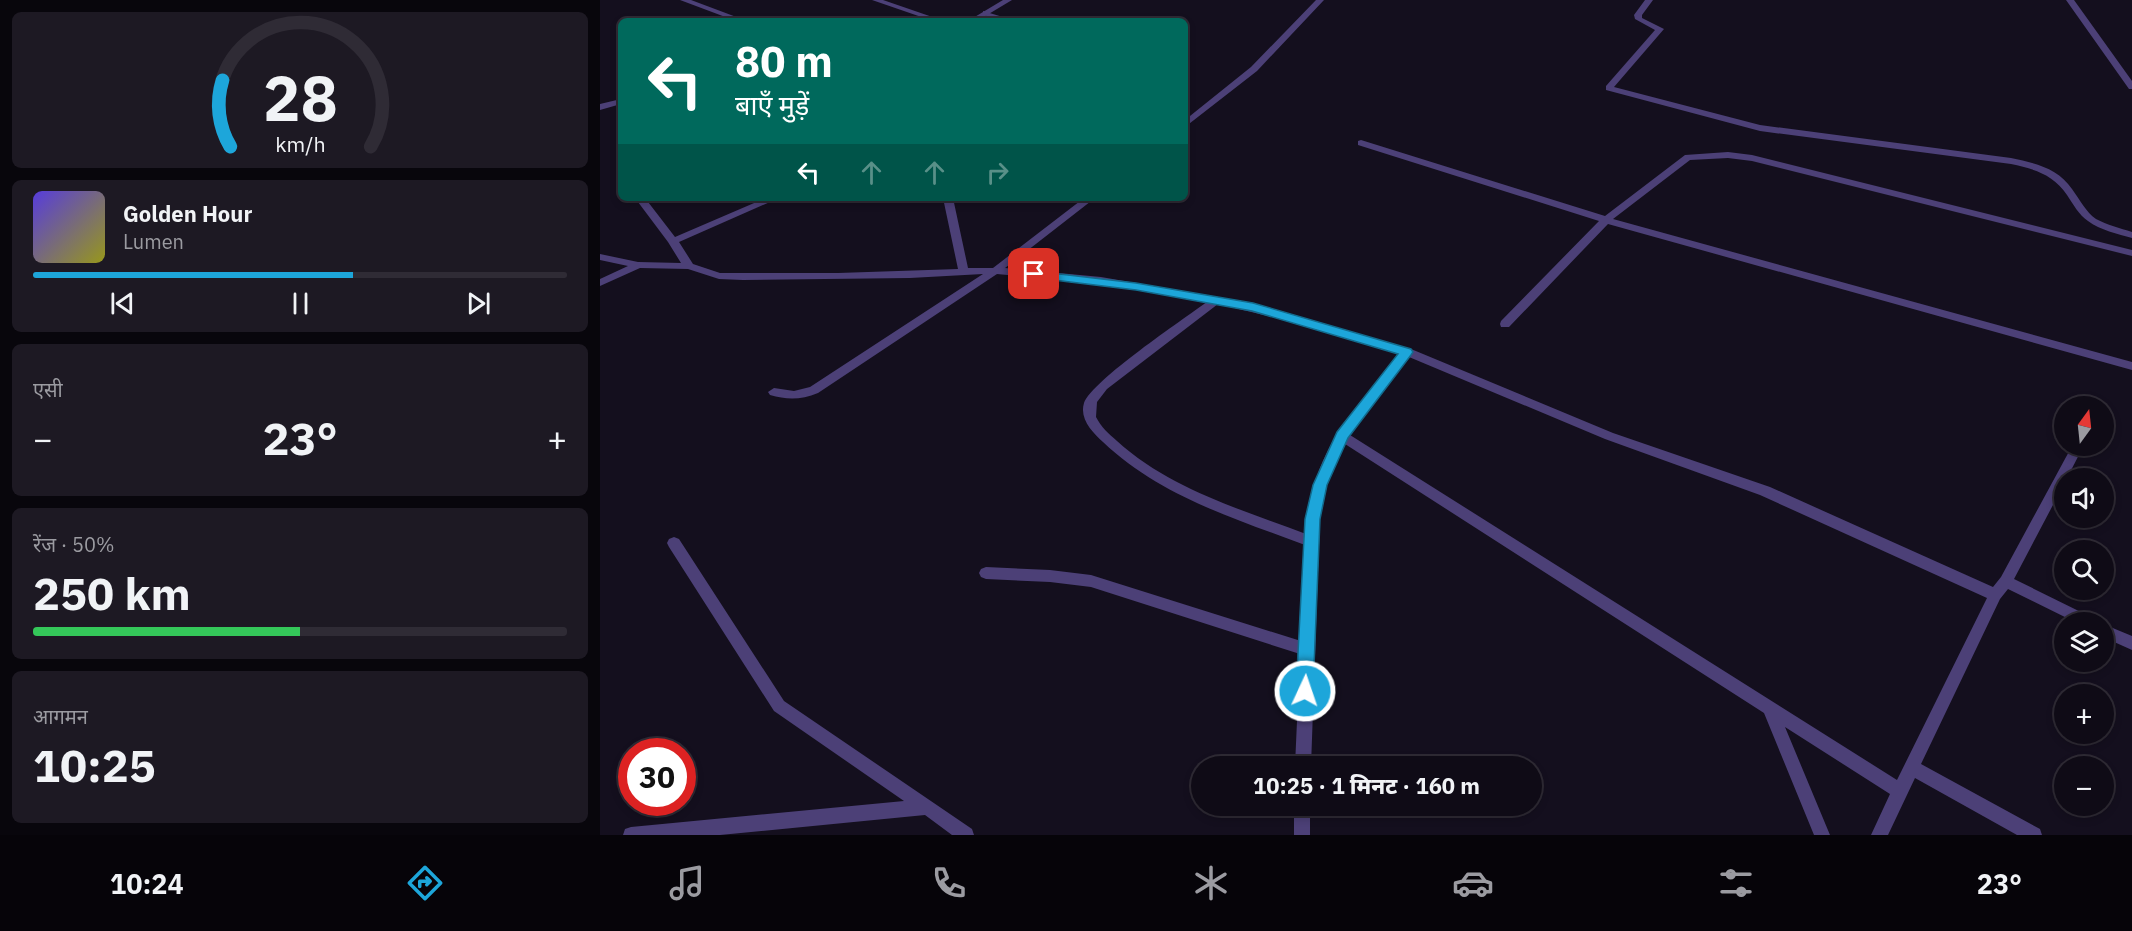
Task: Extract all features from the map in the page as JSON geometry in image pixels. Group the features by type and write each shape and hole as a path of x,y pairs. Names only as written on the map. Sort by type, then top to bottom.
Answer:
{"street":[{"path":"684,0 735,18"},
{"path":"876,0 931,18"},
{"path":"977,18 1008,0"},
{"path":"1188,122 1254,69 1320,0"},
{"path":"1649,0 1638,15 1639,19 1660,28 1609,88 1760,128 2011,161 2036,167 2061,181 2084,212 2093,220 2132,235"},
{"path":"2070,0 2132,87"},
{"path":"986,13 1002,18"},
{"path":"600,107 617,102"},
{"path":"1361,143 1606,220 2132,366"},
{"path":"1505,324 1606,220 1688,157 1728,155 1752,158 2132,253"},
{"path":"642,201 674,241 678,252 689,266"},
{"path":"674,241 767,201"},
{"path":"949,201 964,272"},
{"path":"774,392 789,396 802,396 814,390 995,271 1086,201"},
{"path":"600,257 638,265 689,266 719,276 747,277 995,271 1125,285 1253,307 1407,352 1572,421 1765,491 1995,595"},
{"path":"600,284 638,265"},
{"path":"1215,301 1104,386 1092,398 1089,410 1091,422 1114,446 1156,476 1189,494 1312,542"},
{"path":"1303,756 1313,519 1320,485 1342,436 1407,352"},
{"path":"1342,436 1900,791"},
{"path":"1879,835 1995,595 2006,581 2072,456"},
{"path":"674,543 779,706 966,835"},
{"path":"986,573 1050,576 1091,581 1306,649"},
{"path":"2006,581 2068,612"},
{"path":"2114,635 2132,643"},
{"path":"1770,709 1821,835"},
{"path":"1911,768 2034,835"},
{"path":"631,835 927,807"},
{"path":"1302,816 1302,835"}],"route":[{"path":"1034,274 1136,286 1253,307 1407,352 1342,436 1320,485 1313,519 1305,691"}]}
